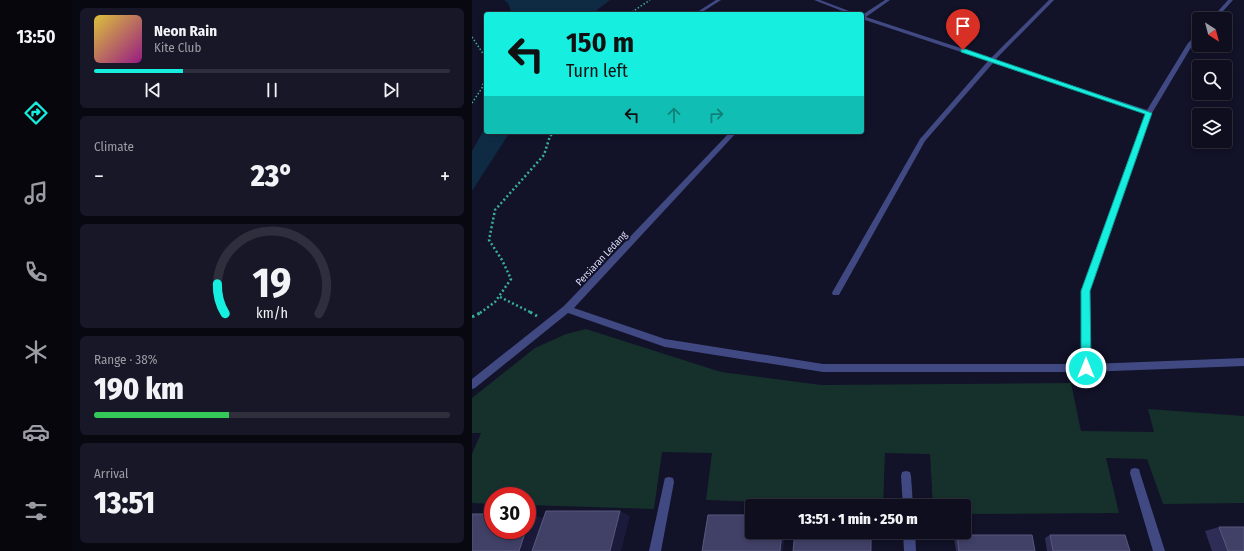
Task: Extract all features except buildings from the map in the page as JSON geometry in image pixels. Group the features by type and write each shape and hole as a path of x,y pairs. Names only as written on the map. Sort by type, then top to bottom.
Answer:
{"street":[{"path":"699,12 719,0"},
{"path":"816,0 849,12"},
{"path":"864,16 888,0"},
{"path":"836,293 922,140 992,60 1052,0"},
{"path":"1220,12 1231,0"},
{"path":"864,18 1149,113"},
{"path":"1086,368 1085,291 1149,113 1192,41"},
{"name":"Persiaran Ledang","path":"472,385 567,309 732,134"},
{"path":"567,309 665,343 822,368 1086,368 1244,362"},
{"path":"1135,473 1159,551"},
{"path":"906,476 908,499"},
{"path":"655,551 668,482"},
{"path":"909,539 910,551"}],"path":[{"path":"632,12 650,0"},
{"path":"472,37 484,55"},
{"path":"472,103 482,88 484,80"},
{"path":"472,317 483,313 500,297 511,279 502,260 489,240 495,210 544,155 552,134"},
{"path":"500,297 548,323"}],"green space":[{"path":"586,329 721,372 821,385 1071,383 1081,431 1154,432 1148,409 1244,416 1244,503 1163,504 1147,459 1106,458 1119,513 971,514 971,499 933,499 930,454 885,453 883,499 745,499 745,501 706,500 712,453 662,452 654,509 536,505 536,487 484,487 484,504 472,503 472,454 481,433 472,433 472,398 535,348 566,334"}],"water":[{"path":"504,0 610,0 595,12 511,12 508,3"},
{"path":"484,130 484,134 509,134 472,191 472,151"}],"route":[{"path":"963,50 1149,113 1085,291 1086,368"}]}
